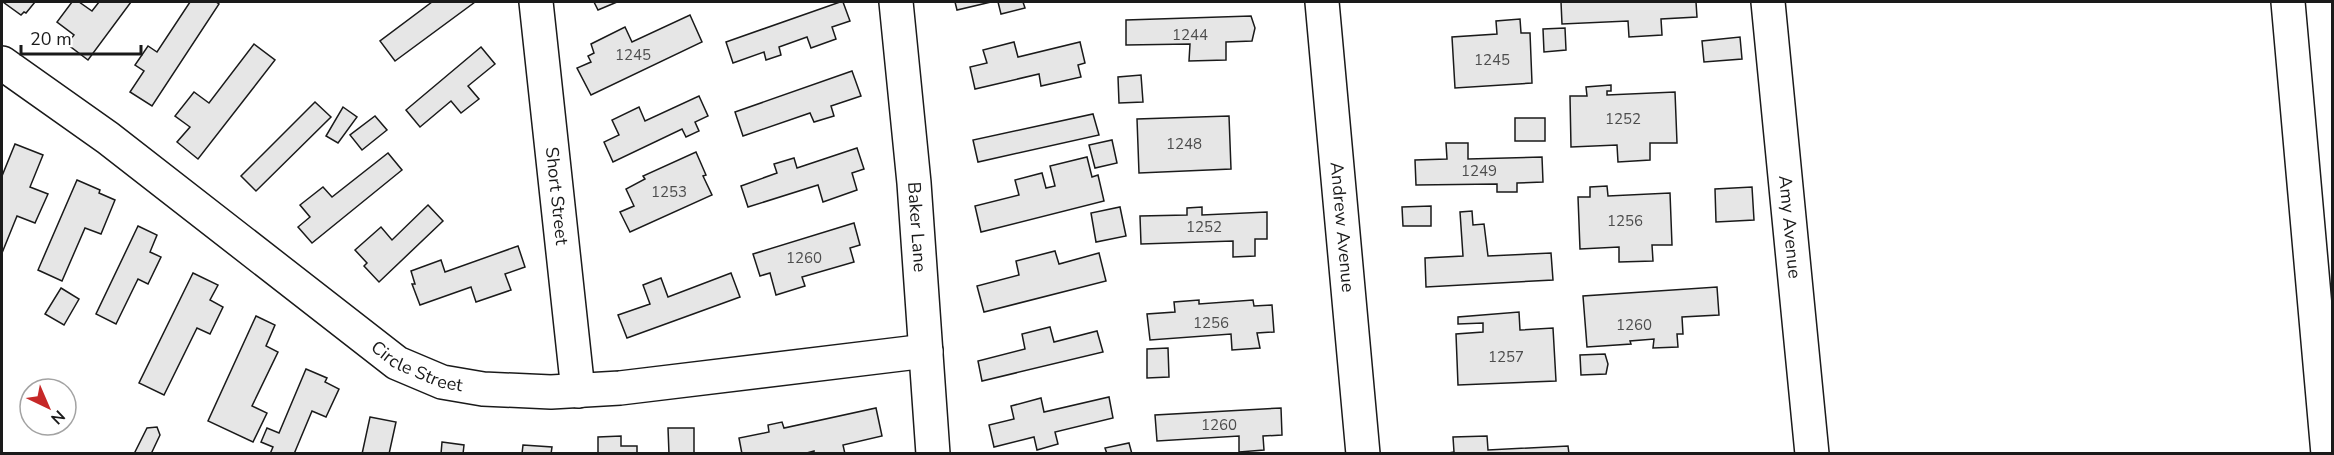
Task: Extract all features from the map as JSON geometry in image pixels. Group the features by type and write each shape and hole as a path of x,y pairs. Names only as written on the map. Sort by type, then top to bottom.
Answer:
{"street":[{"name":"Short Street","path":"536,2 578,391"},
{"name":"Baker Lane","path":"896,2 914,183 933,453"},
{"name":"Andrew Avenue","path":"1322,2 1364,453"},
{"name":"Amy Avenue","path":"1768,2 1812,453"},
{"path":"2288,2 2328,453"},
{"name":"Circle Street","path":"2,63 108,138 397,363 442,382 483,389 578,391 620,388 926,351"}],"building":[{"path":"3,2 35,2 26,13 21,15"},
{"path":"72,2 79,2 92,11 99,2 131,2 88,60 67,44 74,35 57,22"},
{"path":"190,2 219,4 152,106 130,92 144,71 135,65 148,46 157,52"},
{"path":"432,2 475,2 395,61 380,41"},
{"path":"594,2 617,2 598,10"},
{"path":"843,2 850,21 832,27 836,39 811,48 807,37 779,47 781,55 766,60 764,52 733,63 726,42"},
{"path":"955,2 991,2 957,10"},
{"path":"998,2 1023,2 1025,8 1001,14"},
{"path":"1561,2 1696,2 1697,17 1661,19 1662,35 1629,37 1628,21 1562,24"},
{"path":"690,15 702,42 591,95 577,68 591,62 588,56 594,53 591,44 625,27 632,42"},
{"path":"1251,16 1255,28 1252,41 1226,42 1226,60 1189,61 1190,44 1126,45 1126,20"},
{"path":"1520,19 1521,33 1530,33 1532,83 1455,88 1452,37 1497,34 1496,21"},
{"path":"1565,28 1566,50 1544,52 1543,29"},
{"path":"1740,37 1742,59 1704,62 1702,41"},
{"path":"1014,42 1018,57 1080,42 1085,63 1078,65 1081,77 1041,86 1039,74 975,89 970,67 987,63 983,50"},
{"path":"254,44 275,60 198,159 177,142 190,127 175,116 194,92 209,103"},
{"path":"481,47 495,64 468,86 479,99 461,113 451,101 420,127 406,110"},
{"path":"852,71 861,96 831,106 834,116 814,122 810,113 743,136 735,112"},
{"path":"1141,75 1143,102 1119,103 1118,77"},
{"path":"1611,85 1611,91 1607,91 1607,95 1675,92 1677,143 1650,143 1650,160 1618,162 1617,145 1571,147 1570,96 1587,96 1586,87"},
{"path":"699,96 708,116 695,122 699,131 686,137 682,129 613,162 604,142 619,135 612,120 639,107 645,121"},
{"path":"315,102 331,117 256,191 241,176"},
{"path":"343,107 357,117 338,143 326,136"},
{"path":"1093,114 1099,135 978,162 973,140"},
{"path":"375,116 387,130 362,150 350,135"},
{"path":"1229,116 1231,169 1139,173 1137,119"},
{"path":"1515,118 1545,118 1545,141 1515,141"},
{"path":"1112,140 1117,163 1095,168 1089,145"},
{"path":"1446,143 1468,143 1468,159 1542,157 1543,182 1517,183 1517,192 1497,192 1497,184 1416,185 1415,160 1447,159"},
{"path":"15,144 43,155 30,187 48,194 35,223 17,216 2,253 2,176"},
{"path":"857,148 864,169 852,173 857,190 823,202 818,185 748,207 741,186 777,173 774,164 794,158 797,168"},
{"path":"696,152 706,175 703,176 712,195 630,232 620,212 634,206 626,189 645,179 643,176"},
{"path":"388,153 402,170 312,243 298,227 310,217 300,205 323,187 332,197"},
{"path":"1087,157 1092,177 1098,175 1104,201 981,232 975,206 1019,195 1015,180 1042,173 1046,188 1055,186 1050,166"},
{"path":"77,180 100,190 99,193 115,200 101,234 85,228 62,281 38,270"},
{"path":"1607,186 1608,196 1670,193 1672,245 1652,245 1653,261 1619,262 1619,247 1580,249 1578,197 1590,197 1590,187"},
{"path":"1752,187 1754,220 1716,222 1715,189"},
{"path":"428,205 443,221 379,282 364,266 367,263 355,250 381,227 392,240"},
{"path":"1431,206 1431,226 1403,226 1402,207"},
{"path":"1120,207 1126,236 1096,242 1091,213"},
{"path":"1202,207 1202,215 1267,212 1267,239 1255,239 1255,256 1233,257 1233,241 1141,244 1140,216 1187,215 1187,208"},
{"path":"1472,211 1473,225 1484,224 1488,256 1551,253 1553,280 1426,287 1425,258 1463,256 1460,212"},
{"path":"854,223 860,245 850,248 854,262 802,277 805,286 776,295 770,273 760,276 753,254"},
{"path":"138,226 157,235 150,252 161,257 148,284 138,279 116,324 96,314"},
{"path":"518,246 525,267 505,274 511,290 476,302 471,287 420,305 412,284 415,284 411,271 441,260 445,272"},
{"path":"1055,251 1059,264 1099,253 1106,281 984,312 977,286 1019,275 1016,261"},
{"path":"193,273 218,285 210,300 223,307 210,334 197,328 164,395 139,383"},
{"path":"731,273 740,297 627,338 618,315 650,304 643,285 661,278 668,297"},
{"path":"1717,287 1719,315 1682,317 1683,334 1677,334 1678,347 1653,348 1654,339 1630,341 1631,344 1587,347 1583,296"},
{"path":"61,288 79,299 64,325 45,314"},
{"path":"1199,300 1199,304 1253,300 1254,306 1272,305 1274,332 1257,333 1260,348 1232,350 1231,334 1150,340 1147,314 1175,312 1174,302"},
{"path":"1519,312 1520,330 1553,328 1556,381 1458,385 1456,334 1483,332 1483,323 1458,324 1458,317"},
{"path":"256,316 275,325 266,346 278,352 252,406 267,413 253,442 208,421"},
{"path":"1050,327 1054,342 1097,331 1103,352 982,381 978,361 1025,349 1022,334"},
{"path":"1168,348 1169,377 1147,378 1147,349"},
{"path":"1605,354 1608,364 1606,374 1581,375 1580,355"},
{"path":"306,369 327,378 325,382 339,389 326,417 312,411 294,454 270,454 273,447 261,442 267,428 279,433"},
{"path":"1109,397 1113,418 1055,432 1058,444 1037,450 1034,437 994,447 989,425 1014,419 1011,406 1041,398 1044,412"},
{"path":"876,408 882,436 843,445 845,454 814,454 814,451 803,454 742,454 739,438 769,432 768,425 782,422 784,428"},
{"path":"1281,408 1282,435 1263,436 1264,450 1239,452 1239,436 1157,441 1155,415"},
{"path":"370,417 396,422 389,454 362,454"},
{"path":"157,427 160,435 151,454 134,454 147,428"},
{"path":"668,428 694,428 694,454 669,454"},
{"path":"621,436 621,446 637,446 637,454 598,454 598,437"},
{"path":"1487,436 1488,450 1568,446 1569,454 1443,454 1454,452 1453,437"},
{"path":"442,442 464,445 463,454 441,454"},
{"path":"1129,443 1132,454 1107,454 1105,448"},
{"path":"523,445 552,447 551,454 522,454"}]}
